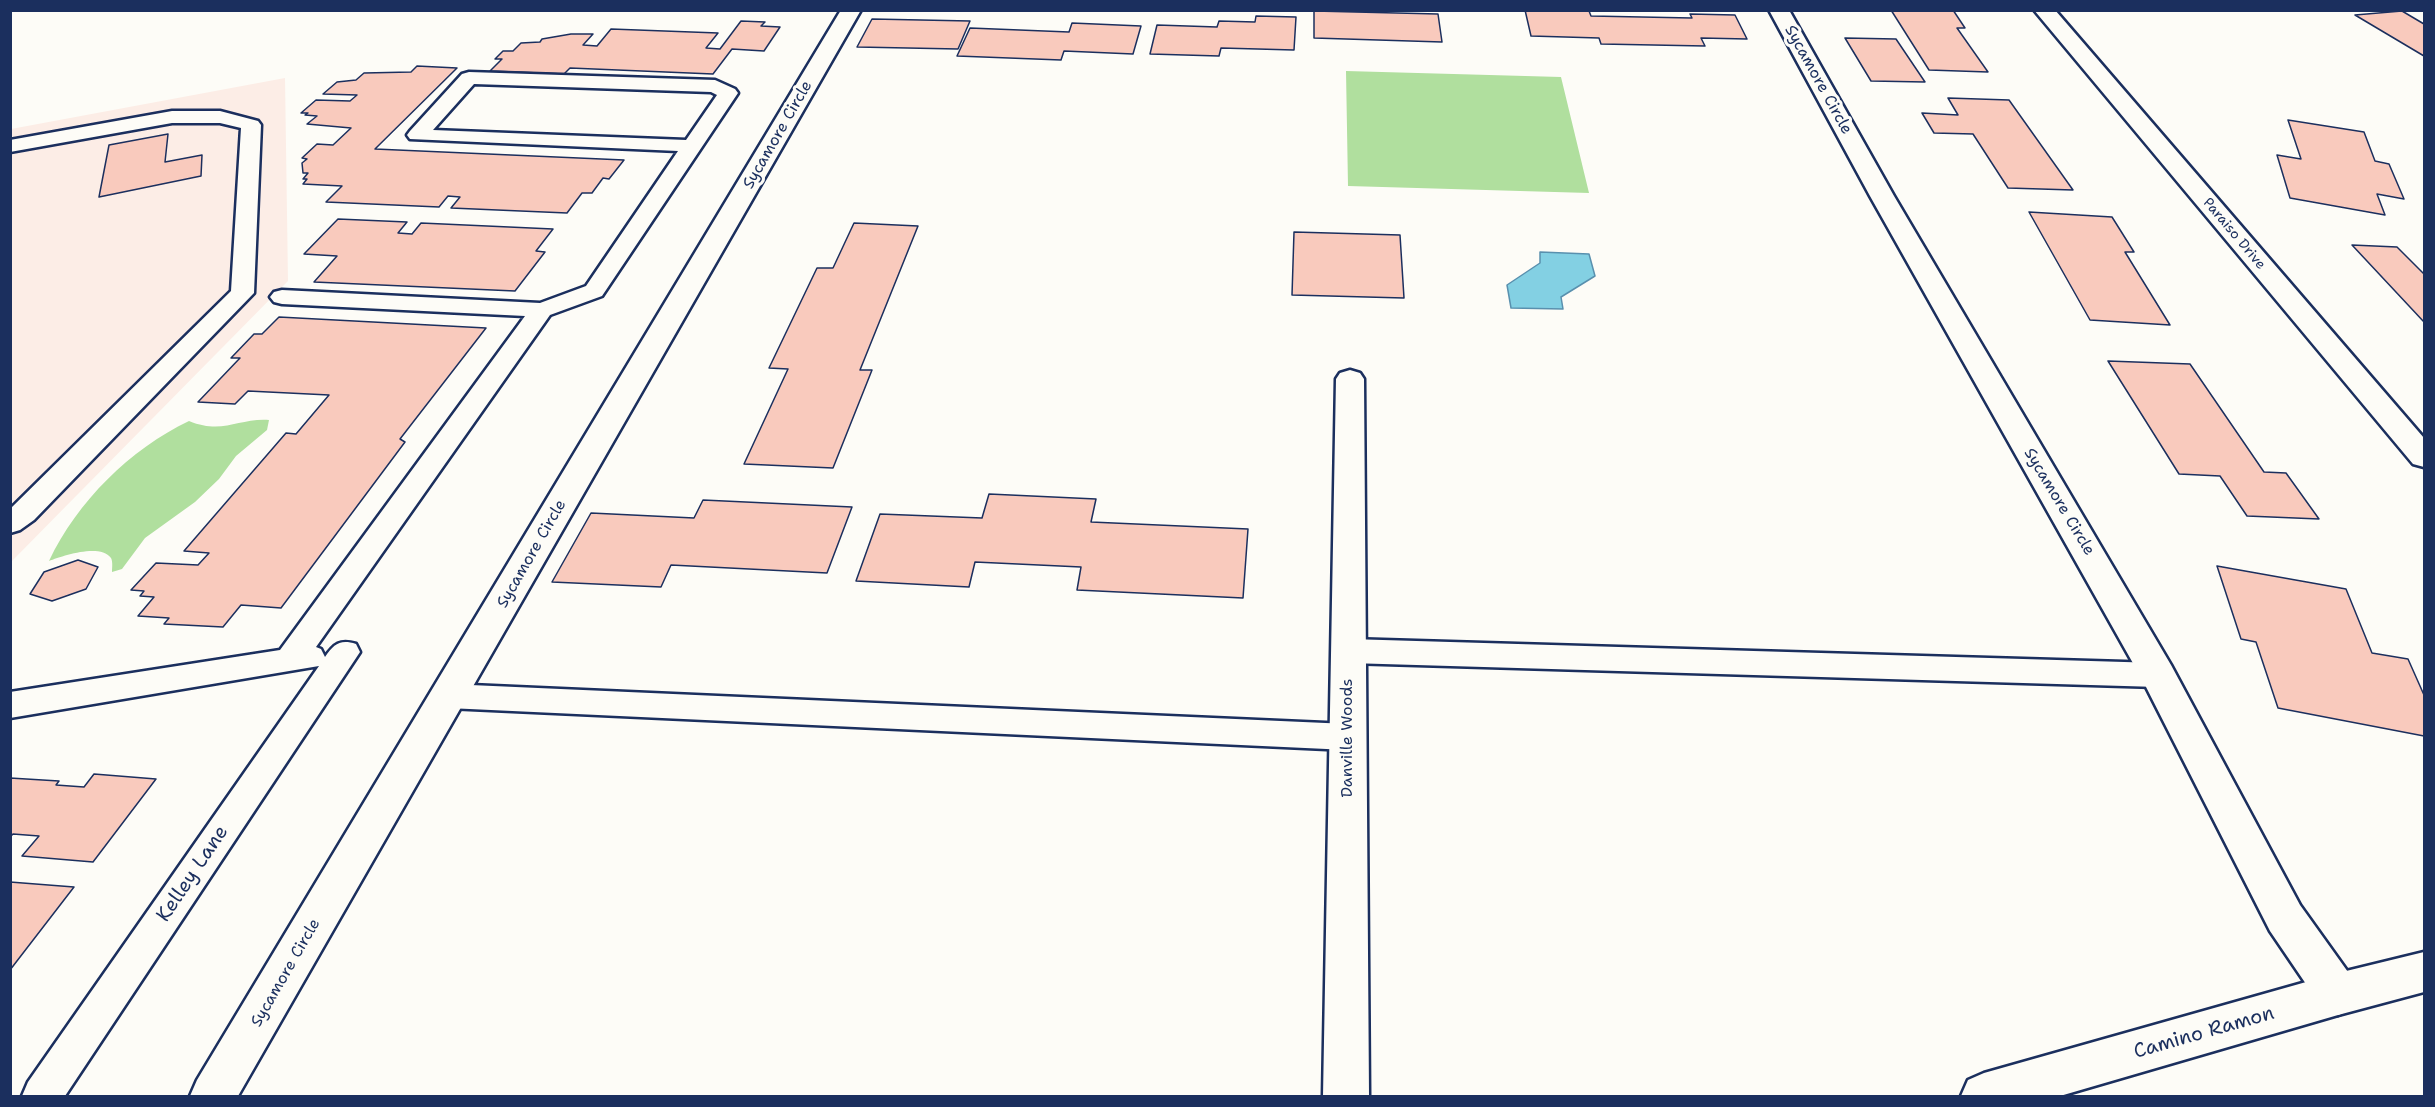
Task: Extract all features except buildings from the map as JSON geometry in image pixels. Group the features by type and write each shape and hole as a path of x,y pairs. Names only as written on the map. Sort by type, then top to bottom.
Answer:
{"street":[{"name":"Sycamore Circle","path":"213,1096 851,10"},
{"name":"Sycamore Circle","path":"1779,10 1882,196 2158,675 2285,918 2338,994"},
{"name":"Paraiso Drive","path":"2043,10 2413,431 2424,457"},
{"name":"Danville Woods","path":"1346,1096 1350,379"},
{"name":"Camino Ramon","path":"1984,1096 2338,994 2424,972"}],"lane":[{"path":"282,297 542,310 594,291 728,93 714,86 469,78 417,135 692,146"},
{"path":"10,146 172,117 220,117 250,125 242,293 24,513 10,523"},
{"path":"10,705 290,660 542,310"},
{"path":"1349,651 2158,675"},
{"name":"Kelley Lane","path":"42,1096 345,652 290,660"},
{"path":"448,696 1348,737"}],"shaded area":[{"path":"285,78 288,281 11,562 11,129"}],"green space":[{"path":"1346,71 1561,77 1589,193 1348,186"},
{"path":"269,420 267,430 236,456 219,479 195,502 145,538 122,569 112,572 111,558 98,551 81,552 49,561 74,518 90,498 107,479 146,446 189,421 201,425 221,426"}],"water":[{"path":"1540,252 1589,254 1595,276 1561,297 1563,309 1511,308 1507,285 1540,263"}]}
